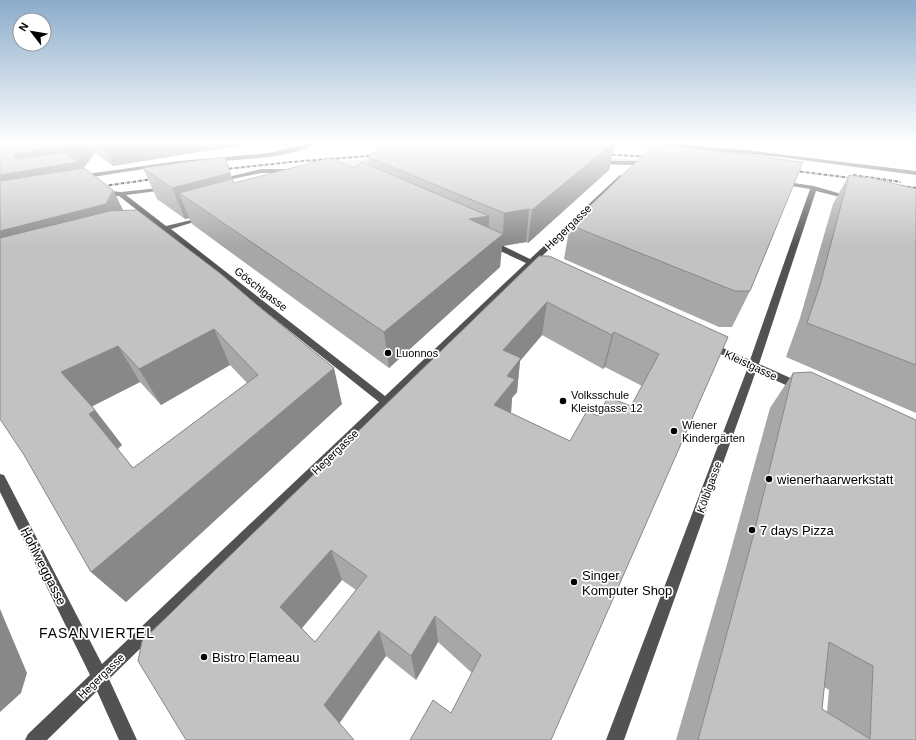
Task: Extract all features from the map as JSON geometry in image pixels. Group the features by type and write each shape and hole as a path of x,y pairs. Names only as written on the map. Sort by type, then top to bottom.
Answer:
{"street":[{"path":"74,179 83,178"},
{"path":"212,181 228,178"},
{"path":"247,178 249,181"},
{"name":"Hegergasse","path":"34,740 620,178"},
{"path":"776,183 814,188 858,200"},
{"path":"91,196 111,193 121,194 172,187"},
{"name":"Kölblgasse","path":"615,740 753,366 814,188"},
{"name":"Göschlgasse","path":"121,194 386,402"},
{"path":"142,235 209,216"},
{"path":"481,239 551,272"},
{"name":"Kleistgasse","path":"697,340 810,392"},
{"name":"Hohlweggasse","path":"0,479 100,678 128,740"}],"building":[{"path":"22,178 97,178 113,190 106,204 0,231 0,181"},
{"path":"157,178 212,178 172,188"},
{"path":"255,178 399,178 489,216 469,219 503,234 384,332 179,193 232,179 234,183"},
{"path":"418,178 571,178 532,210 529,209 504,213"},
{"path":"620,178 797,178 750,291 735,291 570,225"},
{"path":"848,178 869,178 916,189 916,365 807,323 820,285"},
{"path":"137,210 221,274 334,368 91,572 24,455 0,419 0,238 110,211","holes":["214,329 258,375 133,468 89,414 95,410 61,372 118,346 139,369"]},
{"path":"539,256 549,256 728,337 551,740 410,740 433,700 451,713 481,655 435,616 411,656 379,631 324,705 354,740 186,740 138,661 142,641","holes":["547,302 612,335 614,332 659,354 631,406 608,397 598,416 587,411 570,441 494,405 515,379 507,376 521,358 503,350","331,550 367,576 315,642 280,607"]},
{"path":"811,372 916,420 916,740 698,740 753,537 793,373","holes":["829,642 873,666 870,739 822,709"]}],"railway":[{"path":"97,187 160,178"},
{"path":"847,178 859,179"},
{"path":"870,178 901,182"},
{"path":"895,185 916,188"}],"place":[{"name":"Luonnos","path":"388,353"},
{"name":"Volksschule Kleistgasse 12","path":"563,401"},
{"name":"Wiener Kindergärten","path":"674,431"},
{"name":"wienerhaarwerkstatt","path":"769,479"},
{"name":"7 days Pizza","path":"752,530"},
{"name":"Singer Komputer Shop","path":"574,582"},
{"name":"Bistro Flameau","path":"204,657"}],"district":[{"name":"FASANVIERTEL","path":"97,633"}]}
